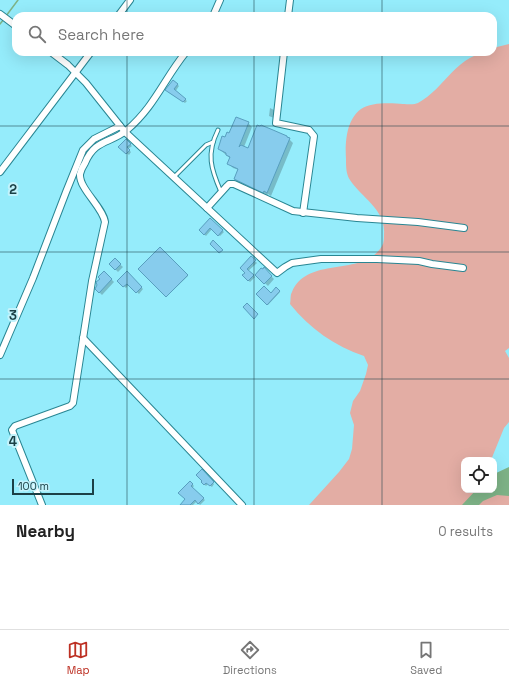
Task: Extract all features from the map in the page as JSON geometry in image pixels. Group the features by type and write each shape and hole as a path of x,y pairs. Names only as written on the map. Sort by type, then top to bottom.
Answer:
{"street":[{"path":"121,12 130,0"},
{"path":"215,12 220,0"},
{"path":"288,12 290,0"},
{"path":"0,14 12,23"},
{"path":"56,56 76,72 100,99 125,132 276,273 292,263 322,259 419,261 463,268"},
{"path":"0,172 88,56"},
{"path":"42,505 12,432 12,428 16,425 72,405 92,281 105,222 104,215 84,186 80,174 87,157 94,148 104,142 118,137 138,121 155,100 183,56"},
{"path":"284,56 276,123 309,130 314,136 303,213"},
{"path":"0,355 33,278 83,150 94,139 120,126"},
{"path":"207,208 229,184 234,184 289,210 303,213 418,222 464,228"},
{"path":"83,338 242,505"}],"lane":[{"path":"218,130 213,142 211,157 212,165 222,192"},
{"path":"174,177 206,145 213,142"}],"shaded area":[{"path":"509,44 509,348 505,351 509,358 509,422 504,428 492,457 461,457 461,493 497,493 497,487 509,473 509,505 309,505 349,459 352,449 354,425 350,413 353,401 360,391 368,365 364,356 333,342 306,321 290,304 291,295 300,281 310,274 349,265 373,256 382,246 384,240 384,226 381,218 372,205 355,187 348,175 346,168 346,139 349,125 361,109 370,105 418,103 436,89 461,64 470,58 476,56 497,56 497,47"},
{"path":"509,467 509,496 497,495 483,501 479,505 462,505 473,493 497,493 497,473"}],"building":[{"path":"173,80 178,84 174,89 186,99 183,102 165,90"},
{"path":"236,117 249,122 239,147 241,145 248,148 257,125 261,125 290,138 267,193 264,191 263,193 234,179 238,169 227,164 230,157 218,149 222,136 225,137 227,132 229,133"},
{"path":"126,139 131,144 127,147 130,150 126,154 118,147"},
{"path":"210,218 223,230 218,236 210,228 204,235 199,230"},
{"path":"213,240 223,250 219,253 210,244"},
{"path":"160,247 188,275 166,297 138,269"},
{"path":"251,256 256,260 247,269 254,275 248,281 242,275 245,273 240,268"},
{"path":"115,258 121,264 115,270 109,264"},
{"path":"264,267 272,276 264,284 255,275 261,268 263,269"},
{"path":"104,271 112,279 99,293 95,289 97,285 96,282 100,279 98,277"},
{"path":"127,271 142,287 136,293 127,284 123,287 117,281"},
{"path":"264,286 271,293 276,287 280,291 267,305 256,294"},
{"path":"247,303 258,314 254,319 243,307"},
{"path":"202,469 214,482 210,486 206,483 204,485 196,475"},
{"path":"190,481 193,484 191,486 204,498 198,504 195,500 190,505 180,505 185,499 178,493"}],"waterway":[{"path":"6,16 18,0"},
{"path":"0,24 4,19"}]}
